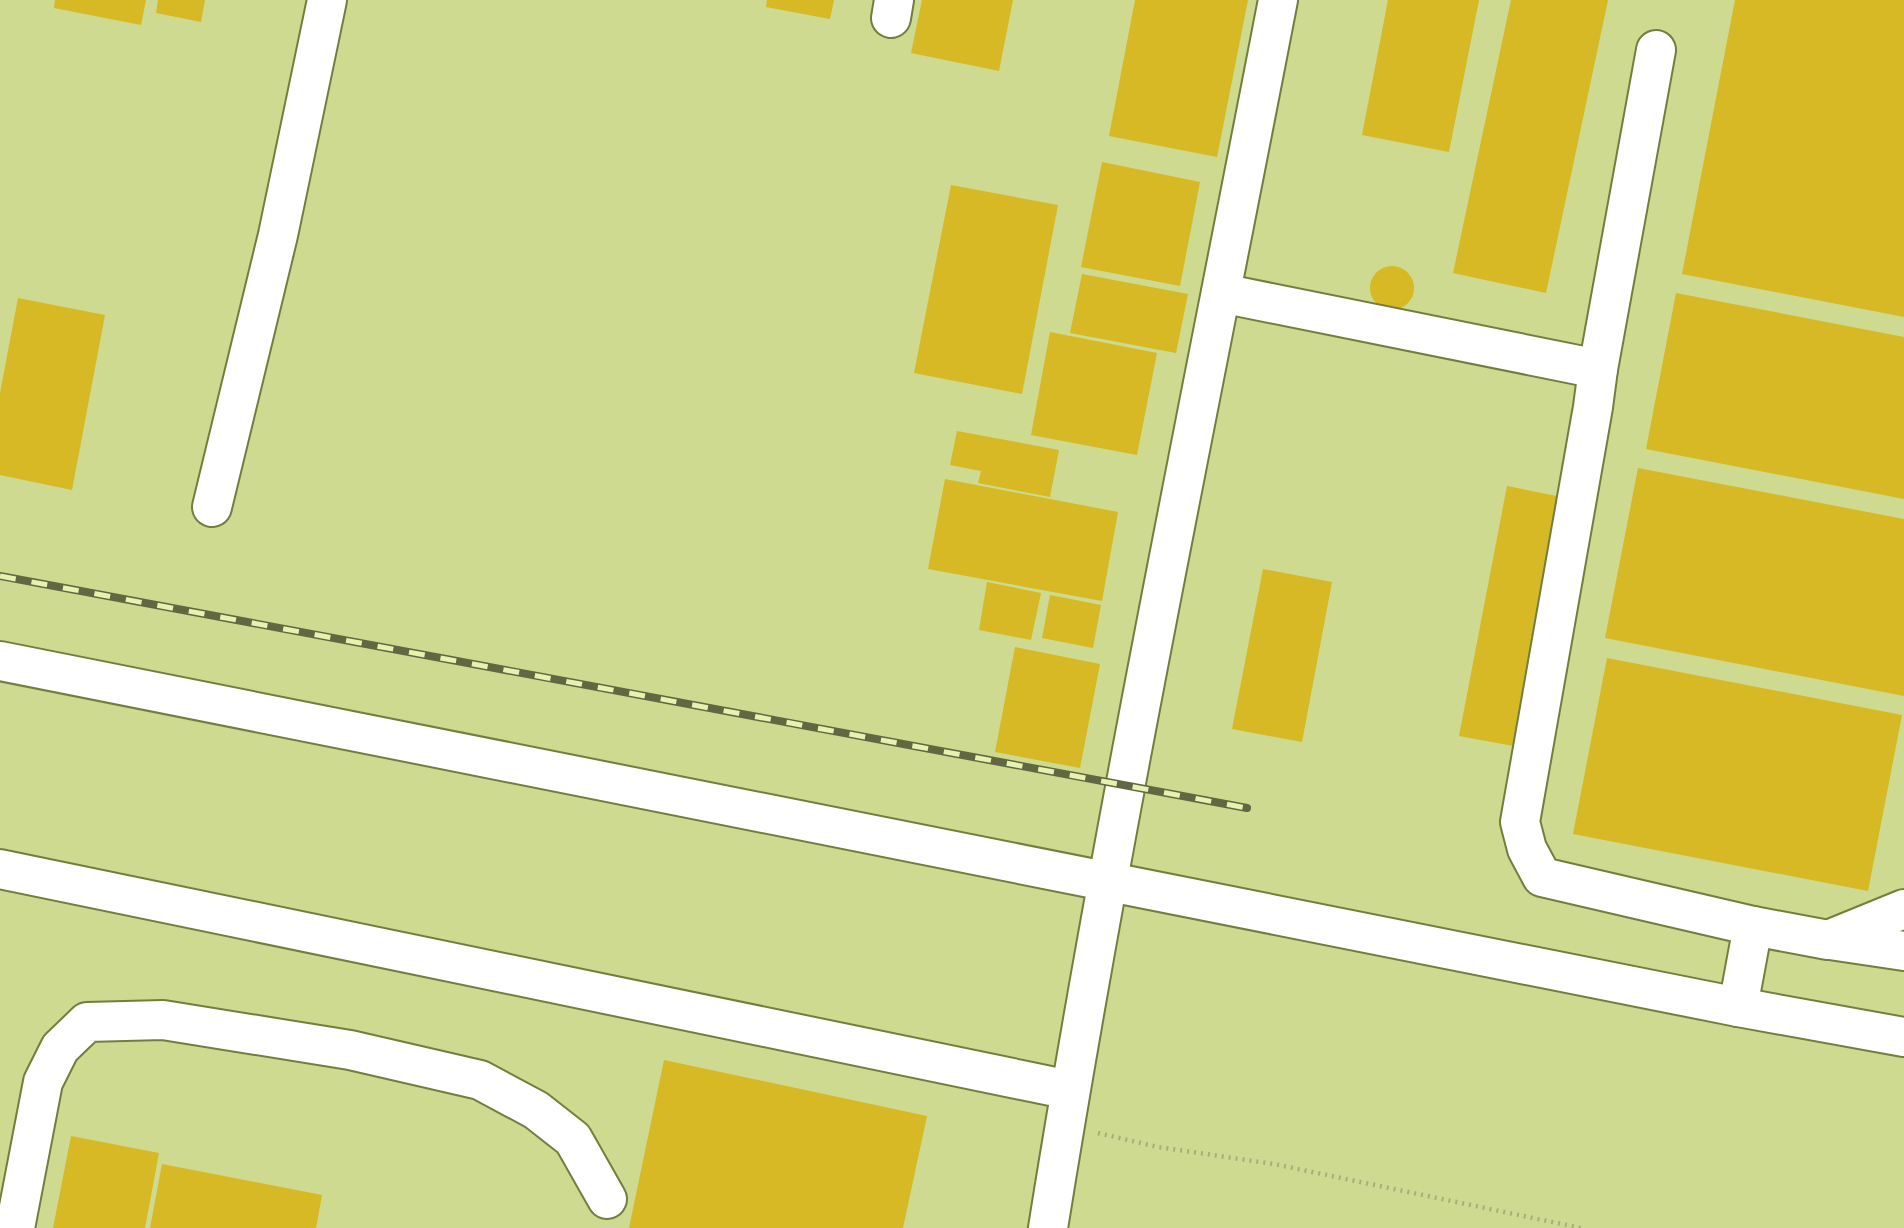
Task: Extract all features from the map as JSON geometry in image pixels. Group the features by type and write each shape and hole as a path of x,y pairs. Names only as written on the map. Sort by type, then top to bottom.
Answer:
{"lane":[{"path":"212,508 278,235 327,0"},
{"path":"1048,1228 1125,786 1278,0"},
{"path":"1656,50 1520,822 1527,849 1542,877 1753,926 1904,951"},
{"path":"1221,293 1598,369"},
{"path":"0,660 1108,883 1904,1037"},
{"path":"0,869 1071,1084"},
{"path":"1828,940 1904,909"},
{"path":"1738,1007 1753,926"},
{"path":"15,1228 43,1082 60,1048 87,1022 163,1020 350,1050 480,1080 536,1110 573,1139 607,1199"}],"path":[{"path":"1071,1084 1158,1147 1274,1164 1581,1228"}],"shaded area":[{"path":"0,0 1904,0 1904,1228 0,1228"}],"building":[{"path":"55,0 146,0 141,25 54,8"},
{"path":"158,0 205,0 201,22 156,13"},
{"path":"767,0 834,0 830,19 766,7"},
{"path":"922,0 1013,0 999,71 911,53"},
{"path":"1135,0 1248,0 1217,157 1109,136"},
{"path":"1388,0 1479,0 1449,152 1362,135"},
{"path":"1511,0 1608,0 1546,293 1453,273"},
{"path":"1735,0 1904,0 1904,317 1682,274"},
{"path":"1102,162 1200,182 1180,286 1081,267"},
{"path":"951,185 1058,205 1022,394 914,373"},
{"path":"1392,266 1408,272 1414,288 1408,304 1392,310 1376,304 1370,288 1376,272"},
{"path":"1082,274 1188,294 1176,353 1070,333"},
{"path":"1676,293 1904,337 1904,499 1646,449"},
{"path":"18,298 105,315 72,490 0,475 0,393"},
{"path":"1050,332 1157,353 1137,455 1031,435"},
{"path":"957,431 1059,450 1050,497 978,483 981,471 950,465"},
{"path":"1638,468 1904,519 1904,696 1605,638"},
{"path":"945,479 1118,512 1102,601 928,569"},
{"path":"1507,486 1572,499 1524,748 1459,736"},
{"path":"1263,569 1332,582 1302,742 1232,729"},
{"path":"987,582 1041,593 1031,640 979,630"},
{"path":"1050,595 1101,605 1093,648 1042,638"},
{"path":"1015,647 1100,664 1080,768 995,752"},
{"path":"1607,658 1902,715 1868,891 1573,834"},
{"path":"664,1060 927,1116 903,1228 629,1228"},
{"path":"71,1136 159,1153 145,1228 53,1228"},
{"path":"162,1164 322,1195 316,1228 150,1228"}],"railway":[{"path":"0,576 1247,808"}]}
